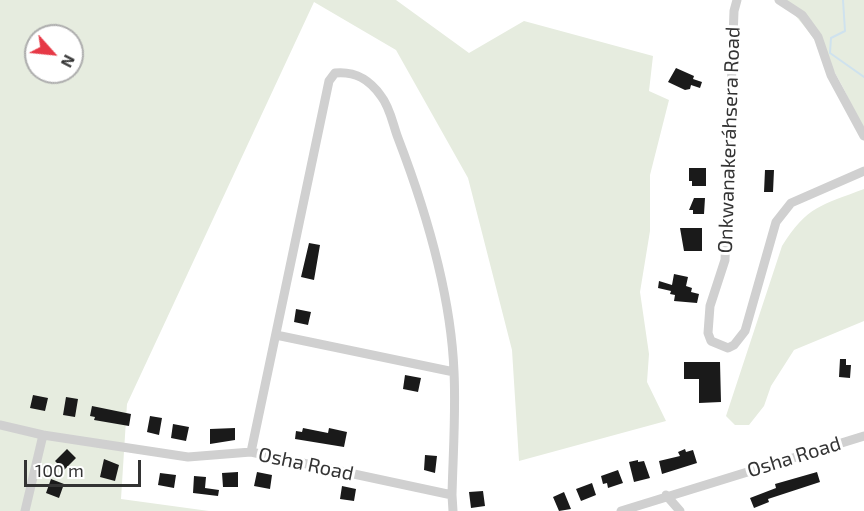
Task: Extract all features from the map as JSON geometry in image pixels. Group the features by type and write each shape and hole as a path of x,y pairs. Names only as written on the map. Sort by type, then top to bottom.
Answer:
{"street":[{"name":"Onkwanakeráhsera Road","path":"736,0 725,260 710,306 708,333 711,340 728,348 734,345 745,331 777,222 787,206 864,171"},
{"path":"778,0 802,15 818,37 831,75 864,136"},
{"path":"251,452 329,81 335,74 350,72 366,79 382,97 415,182 438,270 448,320 454,372 453,511"},
{"path":"276,335 454,372"},
{"name":"Osha Road","path":"0,425 43,435 188,457 251,452 452,495"},
{"path":"25,511 43,435"},
{"name":"Osha Road","path":"621,511 666,495 864,436"},
{"path":"666,495 680,511"}],"shaded area":[{"path":"0,0 396,0 469,53 524,21 653,56 649,91 669,100 650,175 650,231 640,292 649,354 647,382 666,421 519,461 512,350 468,178 396,50 314,2 127,404 121,499 209,511 0,511"},
{"path":"781,0 864,0 864,129 837,76 818,46"},
{"path":"864,189 864,321 794,350 771,386 764,406 749,425 735,425 726,416 782,246 799,222 817,208"}],"building":[{"path":"676,68 702,82 700,88 691,85 690,89 685,90 668,82"},
{"path":"689,168 706,168 706,186 692,186 692,181 689,181"},
{"path":"765,170 774,170 773,192 764,192"},
{"path":"694,198 705,198 704,214 693,214 693,210 689,210"},
{"path":"680,228 702,228 702,251 684,251"},
{"path":"309,243 320,245 314,280 301,277"},
{"path":"674,274 688,277 686,286 692,288 691,292 699,294 697,303 674,301 675,295 670,294 671,291 658,288 659,281 672,285"},
{"path":"296,309 311,312 308,325 294,322"},
{"path":"840,359 846,359 846,365 851,365 850,378 839,377"},
{"path":"684,362 720,362 721,402 699,403 699,379 684,379"},
{"path":"405,375 421,378 418,392 403,389"},
{"path":"33,395 48,398 45,411 30,408"},
{"path":"66,397 78,399 75,417 63,415"},
{"path":"92,406 131,414 129,426 94,420 95,417 90,416"},
{"path":"150,416 162,418 159,435 147,432"},
{"path":"173,424 189,427 186,441 171,438"},
{"path":"235,428 235,440 210,444 210,429"},
{"path":"303,428 328,433 329,428 347,432 344,447 295,439 296,431 302,432"},
{"path":"67,449 76,458 64,470 55,461"},
{"path":"685,449 686,452 693,450 697,463 662,474 659,461 680,456 678,452"},
{"path":"425,455 437,456 435,473 424,470"},
{"path":"104,459 119,465 115,481 100,477"},
{"path":"638,460 638,462 644,461 650,478 634,482 629,462"},
{"path":"618,470 623,483 608,488 607,483 603,484 601,476"},
{"path":"238,472 238,487 223,487 222,473"},
{"path":"257,472 272,475 270,489 254,486"},
{"path":"817,472 820,482 768,499 769,502 754,508 750,498 776,488 775,484"},
{"path":"160,473 176,475 174,488 158,485"},
{"path":"194,476 206,477 205,488 219,490 218,496 193,493"},
{"path":"51,479 64,484 59,498 46,493"},
{"path":"592,483 596,495 581,501 576,489"},
{"path":"342,486 356,489 354,501 340,499"},
{"path":"483,491 485,506 471,508 469,492"},
{"path":"564,492 571,509 559,511 553,497"}],"waterway":[{"path":"843,0 845,31 831,38 830,53 864,77"}]}
